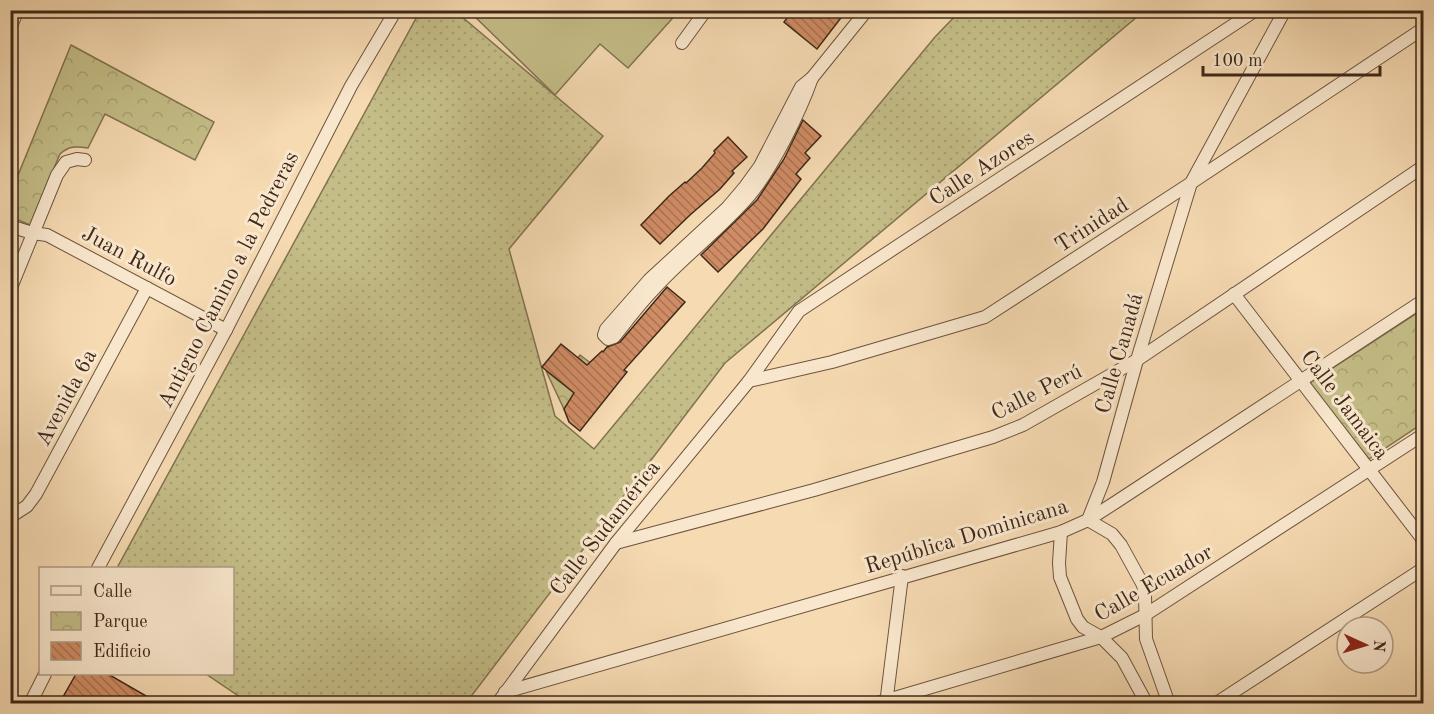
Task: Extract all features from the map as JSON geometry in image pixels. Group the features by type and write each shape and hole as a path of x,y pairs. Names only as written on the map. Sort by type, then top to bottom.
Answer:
{"street":[{"path":"10,28 18,10"},
{"name":"Antiguo Camino a la Pedreras","path":"99,567 226,330 351,86 396,10"},
{"path":"682,43 706,10"},
{"path":"812,78 767,170 751,194 654,288 614,337 606,338 606,329 649,280 727,208 744,188 760,166 801,87 812,78 867,10"},
{"name":"Calle Azores","path":"748,381 799,311 1256,10"},
{"name":"Calle Canadá","path":"1088,520 1103,482 1137,360 1191,183 1285,10"},
{"name":"Trinidad","path":"748,381 832,362 985,317 1424,28"},
{"path":"10,290 62,166 70,160 85,160"},
{"name":"Calle Perú","path":"616,543 814,490 1023,425 1137,360 1424,166"},
{"name":"Juan Rulfo","path":"10,226 47,235 226,330"},
{"name":"Avenida 6a","path":"10,517 27,506 36,494 147,288"},
{"name":"Calle Jamaica","path":"1234,294 1424,541"},
{"name":"República Dominicana","path":"505,692 1061,532 1088,520 1424,300"},
{"name":"Calle Sudamérica","path":"497,704 616,543 748,381"},
{"name":"Calle Ecuador","path":"882,702 1101,637 1145,615 1424,434"},
{"path":"1088,520 1112,534 1121,544 1143,585 1146,639 1169,704"},
{"path":"1061,532 1060,577 1077,619 1083,627 1101,637 1122,658 1147,704"},
{"path":"1215,704 1424,568"},
{"path":"882,702 902,576"},
{"path":"30,704 44,675"}],"green space":[{"path":"420,11 455,11 603,136 509,249 555,416 594,449 935,37 960,11 1144,11 725,363 466,703 249,703 207,675 234,675 234,567 118,567"},
{"path":"469,11 679,11 628,68 600,44 555,95"},
{"path":"71,45 214,122 195,160 105,114 88,148 72,147 60,154 30,225 11,217 10,195"},
{"path":"1423,309 1423,423 1369,459 1308,384"},
{"path":"580,355 597,368 564,409 546,371 563,384 581,361 578,358"}],"building":[{"path":"793,10 847,10 817,49 784,22"},
{"path":"803,120 821,136 805,153 810,158 796,174 801,179 763,229 718,272 701,255 757,200 784,159"},
{"path":"728,137 747,157 732,171 734,173 720,189 660,244 641,225 669,196 702,168"},
{"path":"667,287 685,302 624,370 627,372 580,431 569,422 564,409 574,393 542,367 561,344 587,365 607,347 620,342"},
{"path":"75,675 110,675 160,704 59,704"}]}
